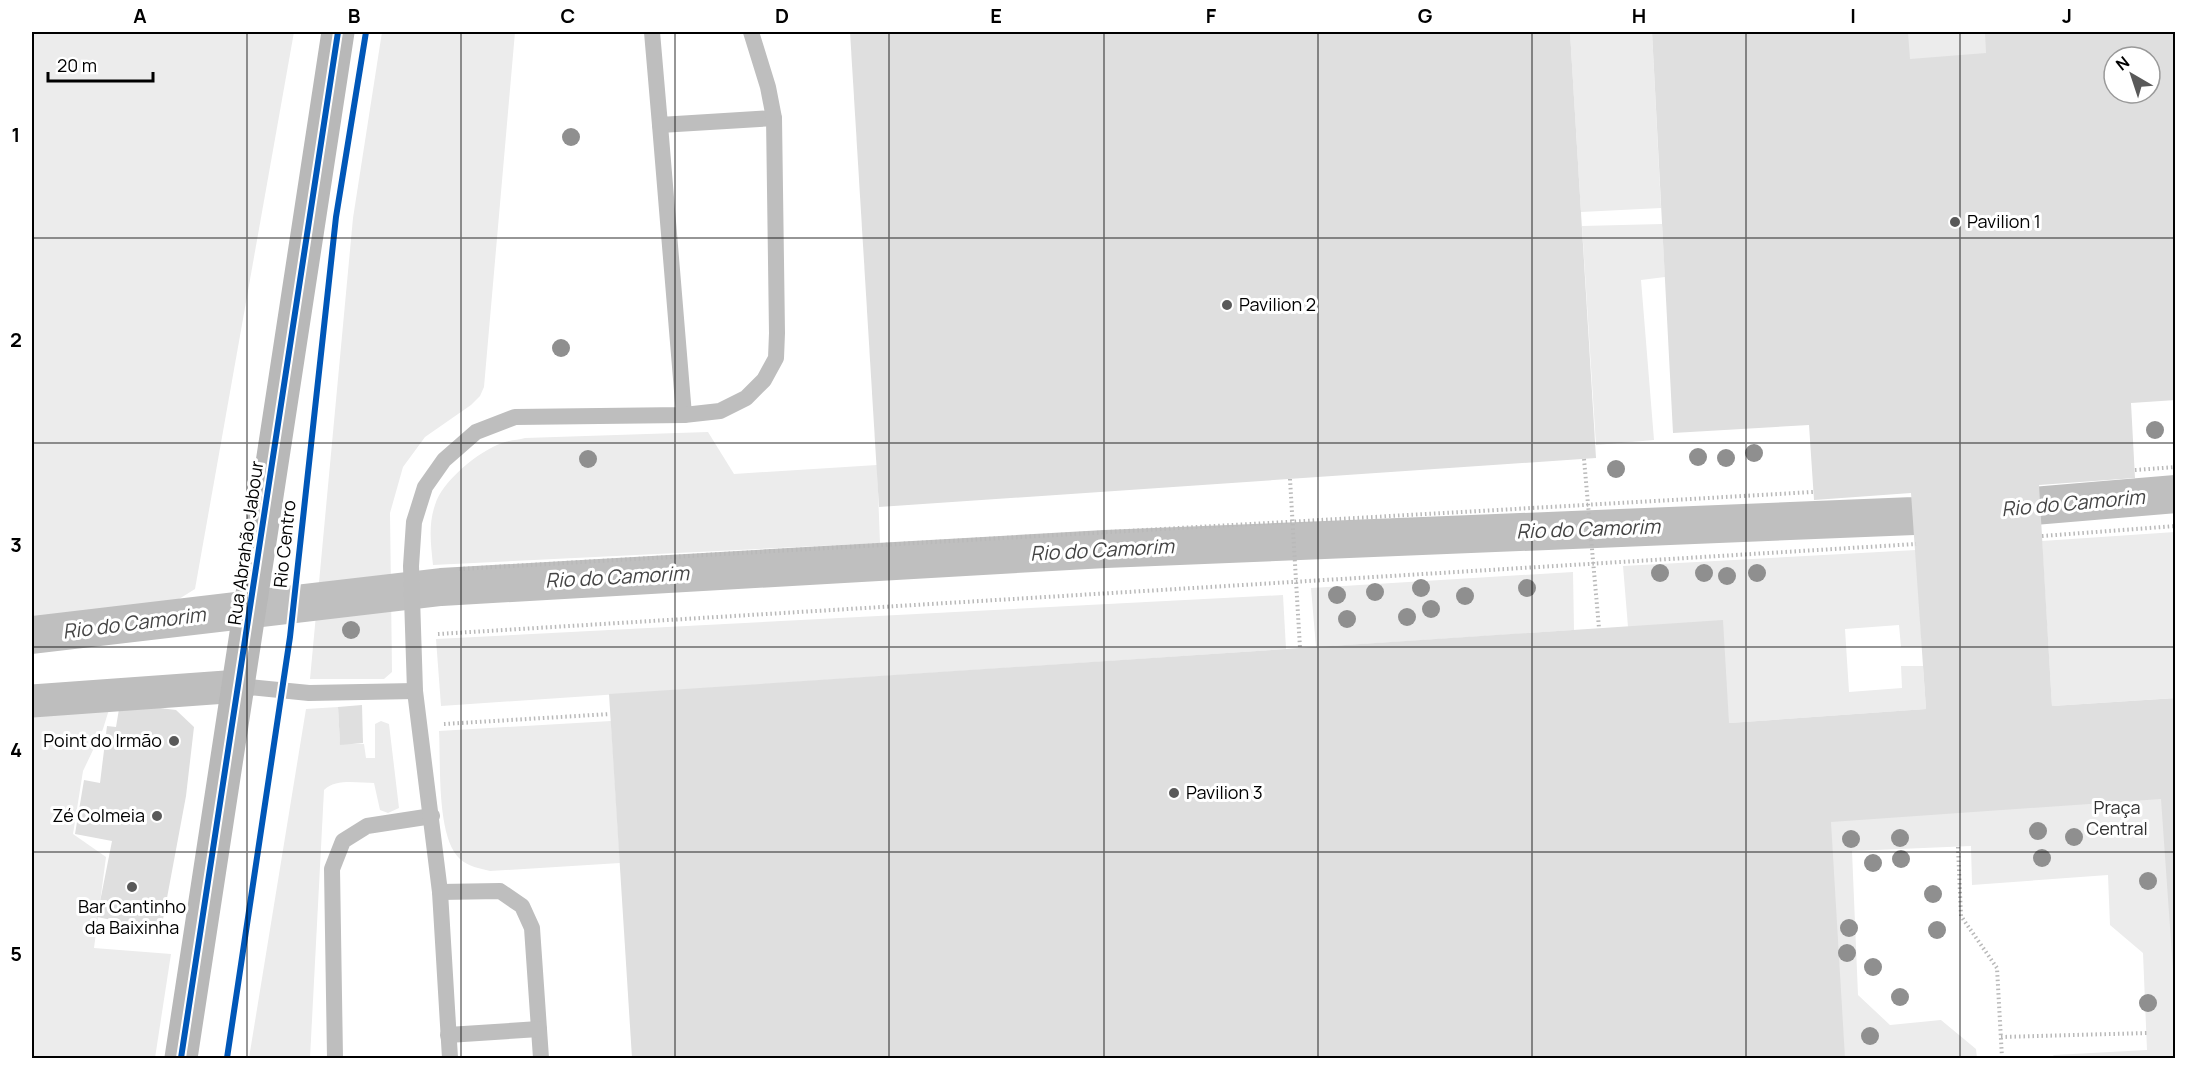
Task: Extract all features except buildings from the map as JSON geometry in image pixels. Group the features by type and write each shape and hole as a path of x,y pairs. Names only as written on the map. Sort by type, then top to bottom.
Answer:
{"street":[{"name":"Rua Abrahão Jabour","path":"181,1059 242,672 256,561 338,32"},
{"path":"32,701 242,672"}],"lane":[{"path":"652,32 684,415"},
{"path":"450,1059 440,892 415,692 411,566 414,522 425,487 444,460 476,432 515,417 684,415 720,411 746,398 764,380 776,358 774,118 768,87 751,32"},
{"path":"660,125 774,118"},
{"path":"242,672 309,693 415,692"},
{"path":"335,1059 332,869 343,841 367,826 432,816"},
{"path":"440,892 500,891 522,906 532,928 541,1059"},
{"path":"448,1035 539,1029"}],"path":[{"path":"1584,459 1599,628"},
{"path":"2135,470 2175,467"},
{"path":"1290,479 1300,648"},
{"path":"459,569 1814,492"},
{"path":"2042,536 2175,526"},
{"path":"413,628 1916,544"},
{"path":"419,725 610,714"},
{"path":"1958,847 1961,916 1997,968 2002,1059"},
{"path":"2001,1037 2147,1033"}],"green space":[{"path":"32,32 294,32 195,589 142,622 32,630"},
{"path":"382,32 515,32 484,387 480,396 471,405 425,437 403,467 390,513 392,672 384,679 310,679 353,218"},
{"path":"1570,32 1652,32 1661,208 1581,212"},
{"path":"1888,32 2003,32 2003,37 1969,72 1927,75 1888,43"},
{"path":"1662,224 1665,277 1641,280 1654,440 1596,445 1582,226"},
{"path":"708,432 734,474 877,465 880,543 433,565 431,528 433,512 439,496 462,468 493,447 525,438"},
{"path":"2175,532 2175,698 2052,706 2042,541"},
{"path":"1916,550 1922,647 1901,647 1899,625 1845,629 1849,692 1902,688 1901,666 1923,666 1926,709 1729,723 1628,627 1623,566"},
{"path":"1573,572 1574,630 1316,647 1311,588"},
{"path":"1283,595 1286,649 441,706 436,639"},
{"path":"111,703 103,729 83,771 73,834 106,857 94,948 171,954 155,1058 32,1058 32,708"},
{"path":"338,707 340,744 364,744 366,758 375,758 375,724 381,721 389,724 399,808 388,813 380,810 374,783 341,783 324,790 310,1058 249,1058 306,709"},
{"path":"611,721 620,863 490,871 471,866 460,859 452,848 443,817 439,731"},
{"name":"Praça Central","path":"2175,755 2175,1058 2050,1058 2054,1055 2147,1050 2143,953 2110,925 2108,875 1972,885 1971,846 1852,851 1858,995 1890,1025 1941,1020 1976,1049 1977,1058 1797,1058 1779,778"}],"waterway":[{"name":"Rio do Camorim","path":"32,635 441,587 1105,549 1914,516 2176,494"}],"cycle path":[{"path":"181,1058 338,32"},
{"name":"Rio Centro","path":"227,1058 290,637 336,217 366,32"}],"place":[{"name":"Pavilion 1","path":"1955,222"},
{"name":"Pavilion 2","path":"1227,305"},
{"name":"Point do Irmão","path":"174,741"},
{"name":"Pavilion 3","path":"1174,793"},
{"name":"Zé Colmeia","path":"157,816"},
{"name":"Bar Cantinho da Baixinha","path":"132,887"}]}
